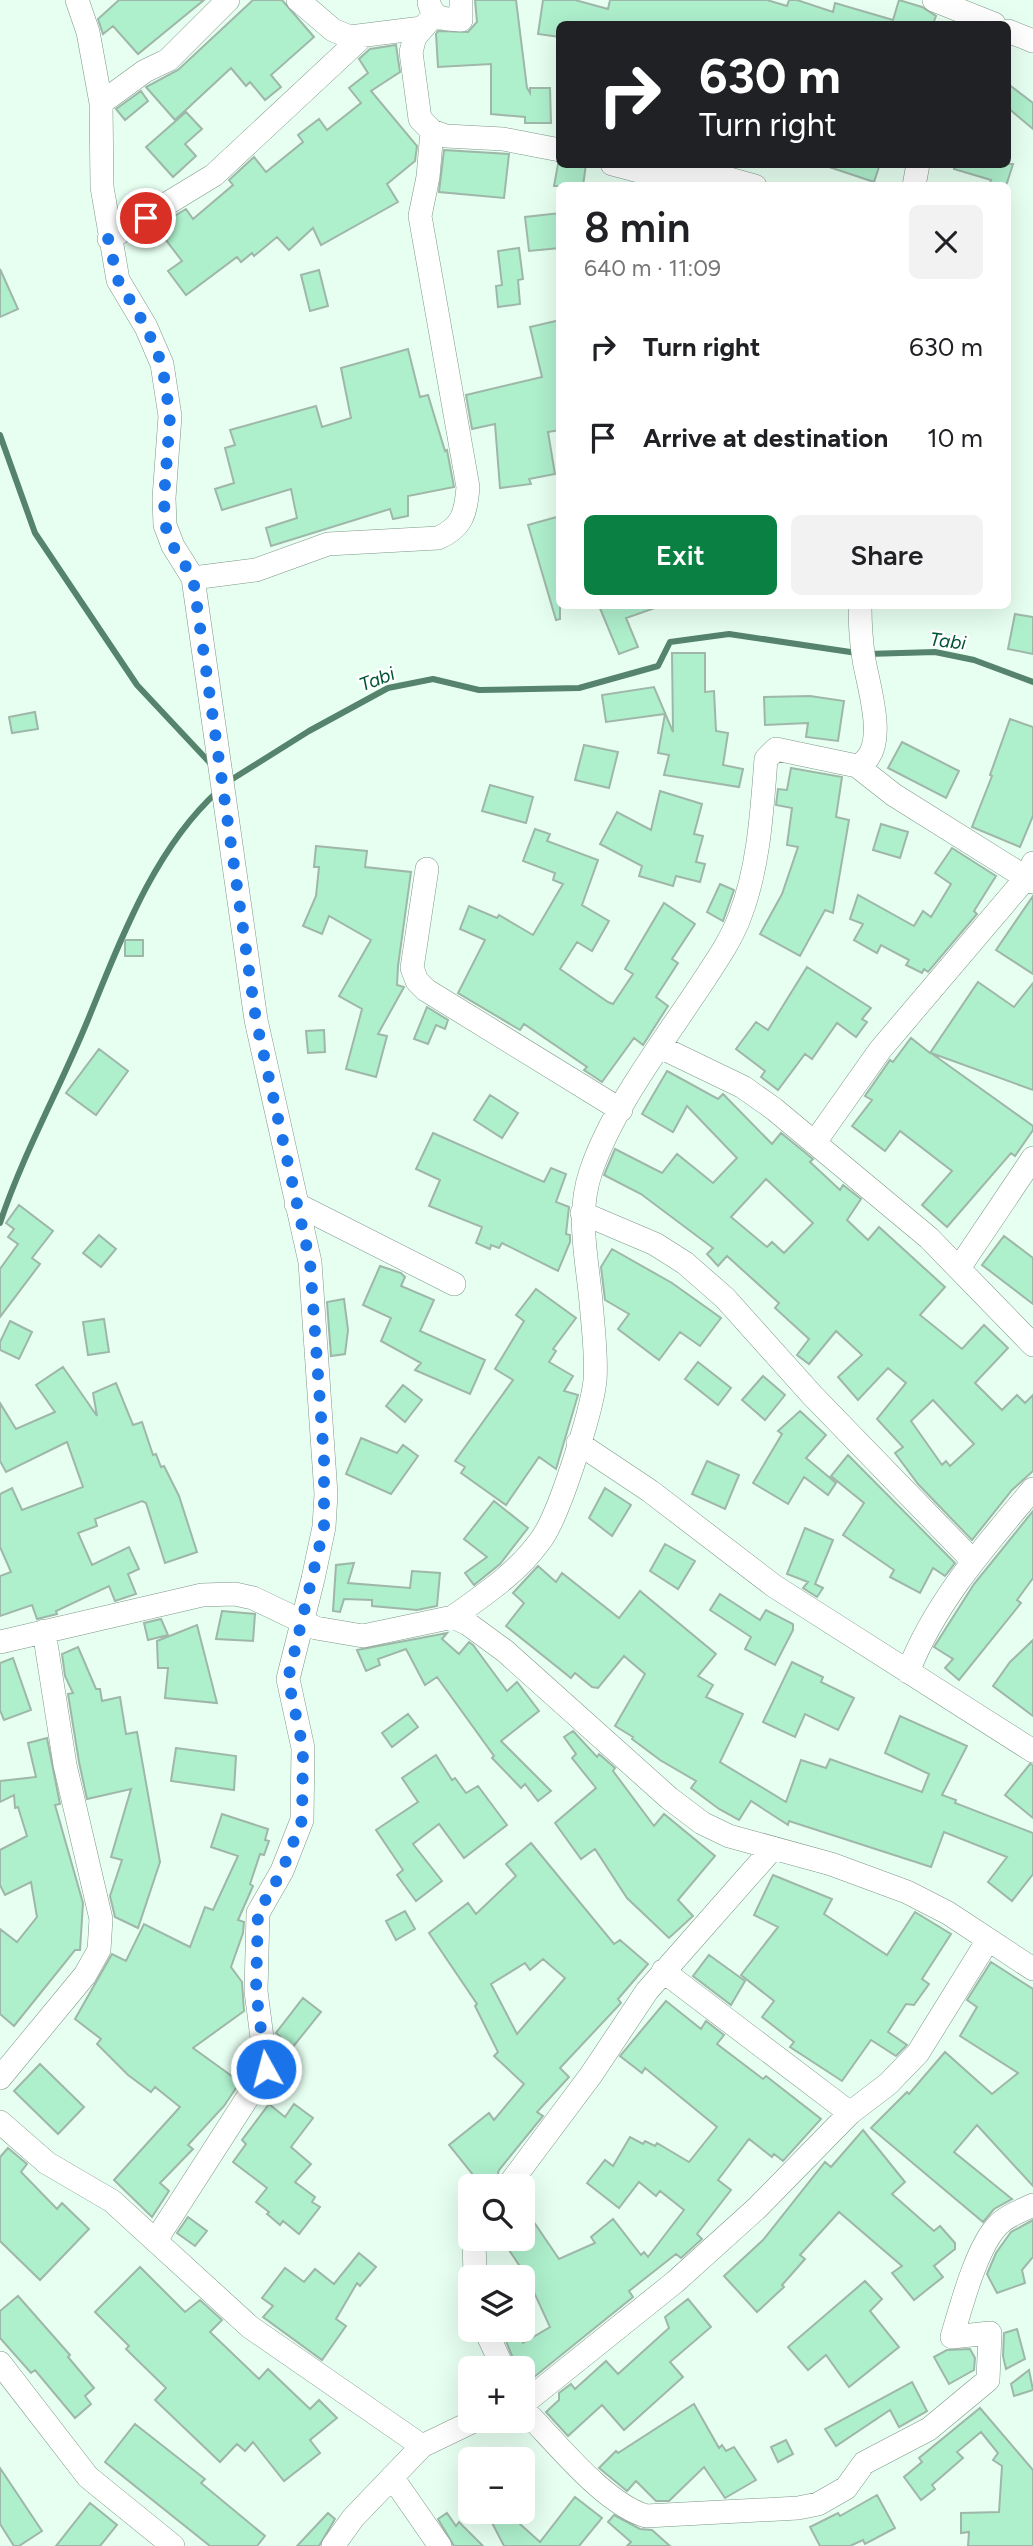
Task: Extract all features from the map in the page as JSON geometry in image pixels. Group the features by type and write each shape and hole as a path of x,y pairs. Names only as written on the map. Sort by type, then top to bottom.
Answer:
{"street":[{"path":"77,0 88,32 101,103 102,187 108,239 118,280 146,327 162,364 170,416 164,498 165,525 173,546 193,578 256,1020 310,1262 326,1494 324,1527 288,1679 303,1748 302,1820 282,1871 258,1913 256,1991 266,2069 156,2240"},
{"path":"101,103 145,71 168,60 228,0"},
{"path":"298,0 333,30 350,37 363,36 428,14 440,19 461,20 461,0"},
{"path":"950,8 986,21"},
{"path":"428,14 411,52 414,92 420,119 432,131 446,136 503,139 556,149"},
{"path":"1011,32 1033,41"},
{"path":"108,239 214,176 363,36"},
{"path":"193,578 256,570 328,544 438,538 451,532 464,517 468,487 419,216 428,177 432,131"},
{"path":"627,168 642,172 701,171 741,182"},
{"path":"857,766 867,759 876,734 860,630 860,609"},
{"path":"0,1642 202,1595 235,1594 253,1598 328,1632 363,1636 453,1618 509,1576 541,1541 552,1523 595,1382 582,1213 592,1168 621,1110 705,978 740,916 751,879 766,759 769,753 776,749 857,766 894,795 1031,874 880,1050 815,1143"},
{"path":"427,869 412,968 417,981 458,1011 621,1110"},
{"path":"660,1047 743,1087 815,1143 921,1231 1033,1345"},
{"path":"960,1268 1033,1158"},
{"path":"296,1204 454,1284"},
{"path":"582,1213 655,1244 685,1263 725,1298 812,1395 973,1561"},
{"path":"578,1443 650,1491 774,1586 1033,1751"},
{"path":"908,1672 920,1640 949,1592 1033,1489"},
{"path":"453,1618 468,1624 505,1651 669,1798 702,1823 729,1836 907,1892 1033,1969"},
{"path":"0,2078 85,1975 102,1937 101,1919 65,1765 44,1631"},
{"path":"519,2174 663,1972 773,1848"},
{"path":"535,2397 675,2282 757,2208 850,2113 888,2084 918,2053 988,1940"},
{"path":"663,1972 850,2113"},
{"path":"0,2122 47,2163 111,2202 250,2327 422,2446"},
{"path":"535,2420 602,2491 633,2512 646,2516 798,2508 818,2504 846,2488 864,2463 929,2429 988,2380 990,2333 952,2337 969,2280 996,2226 1007,2217 1033,2205"},
{"path":"0,2363 88,2477 173,2546"},
{"path":"333,2546 353,2518 422,2446 458,2429"},
{"path":"393,2477 440,2546"}],"building":[{"path":"119,0 204,0 138,54 113,26 103,34 98,19"},
{"path":"253,0 282,0 314,37 271,75 281,87 265,100 250,82 246,86 231,68 175,120 146,87 178,70"},
{"path":"475,0 516,0 527,88 530,93 530,88 550,88 551,123 525,123 525,117 491,114 491,64 438,67 436,34 438,31 468,32 477,22"},
{"path":"543,0 575,0 608,9 610,0 767,0 787,6 789,0 797,0 833,12 835,3 893,20 899,0 922,7 936,16 934,21 556,21 556,36 538,34"},
{"path":"396,45 400,72 371,91 417,146 415,161 387,184 398,202 321,245 313,228 289,250 277,237 254,256 252,253 241,262 237,257 186,295 168,271 182,261 156,227 186,209 193,219 233,185 229,180 254,157 266,172 303,142 298,135 319,119 327,130 361,103 349,88 368,73 359,59 370,49"},
{"path":"1011,86 1033,103 1033,129 1011,111"},
{"path":"141,91 148,101 125,120 116,109"},
{"path":"186,112 202,129 185,144 196,156 173,177 146,147"},
{"path":"444,150 509,154 504,198 439,192"},
{"path":"1013,164 1007,182 990,182 991,180 954,169 1011,168"},
{"path":"557,168 585,168 584,182 556,182 554,186"},
{"path":"832,168 879,168 874,182"},
{"path":"556,213 556,248 529,251 525,217"},
{"path":"519,248 523,279 518,280 520,304 498,307 496,286 502,285 498,251"},
{"path":"0,269 18,309 0,317"},
{"path":"319,270 328,306 310,311 301,275"},
{"path":"556,321 556,431 548,432 555,474 529,479 531,484 500,488 495,424 472,429 466,395 542,377 530,327"},
{"path":"408,349 420,397 428,395 445,451 447,450 454,487 408,496 408,516 393,519 390,509 271,546 266,528 297,518 291,489 222,510 215,489 234,483 225,448 235,445 230,430 316,406 322,427 351,418 341,368"},
{"path":"556,517 556,609 560,609 560,619 556,620 528,525"},
{"path":"600,609 652,609 626,618 638,647 619,654"},
{"path":"1015,614 1033,617 1033,654 1008,649"},
{"path":"672,653 705,653 705,692 714,691 716,731 728,733 723,765 743,769 739,787 664,775 669,755 658,753 665,714 606,722 602,695 654,687 673,732"},
{"path":"810,696 844,701 838,741 806,737 808,723 765,725 764,697"},
{"path":"35,712 38,729 12,733 9,717"},
{"path":"1010,719 1033,727 1033,816 1020,847 972,827"},
{"path":"902,742 959,771 946,798 888,768"},
{"path":"584,745 618,752 609,788 575,780"},
{"path":"791,768 842,777 836,817 849,820 833,913 825,910 800,956 760,934 782,894 798,847 787,845 792,808 776,805 778,789 787,790"},
{"path":"490,785 533,797 526,823 482,811"},
{"path":"660,791 702,804 694,834 703,836 696,862 705,864 700,882 676,876 673,886 639,876 642,866 600,844 617,812 651,830"},
{"path":"881,824 908,832 900,858 873,850"},
{"path":"535,829 550,834 547,841 598,860 582,905 609,921 592,951 577,942 560,969 608,1002 613,1004 633,974 625,969 664,903 695,924 672,959 678,963 656,997 668,1006 643,1045 634,1038 602,1082 584,1070 587,1067 524,1024 520,1030 458,993 485,940 460,929 469,906 497,918 499,915 533,935 563,884 553,880 555,873 523,861"},
{"path":"316,846 367,851 365,867 411,872 398,966 397,985 404,987 378,1034 387,1036 376,1077 346,1069 362,1009 339,996 371,940 329,916 322,934 303,926 316,896 319,867 314,867"},
{"path":"952,848 996,876 974,911 977,914 928,972 924,969 922,973 906,965 909,960 881,945 877,953 854,940 863,924 850,919 858,895 914,926 923,911 931,917 951,884 935,873"},
{"path":"720,884 734,890 723,921 707,912"},
{"path":"1033,896 1033,974 996,950"},
{"path":"125,940 143,940 143,956 125,956"},
{"path":"807,967 871,1008 862,1019 867,1022 856,1037 837,1023 812,1059 805,1054 778,1090 761,1077 765,1071 736,1049 756,1022 768,1030"},
{"path":"978,982 1014,1007 1033,983 1033,1090 931,1053 1033,1126 1033,1130 1015,1156 1011,1153 947,1227 922,1205 952,1171 900,1131 885,1151 852,1126 872,1100 865,1096 890,1060 893,1062 911,1038 930,1053"},
{"path":"427,1007 448,1020 445,1029 436,1025 428,1044 414,1039"},
{"path":"324,1030 325,1052 308,1053 306,1031"},
{"path":"99,1049 128,1071 96,1115 66,1093"},
{"path":"667,1071 718,1099 723,1094 772,1144 781,1133 813,1159 810,1162 840,1190 843,1185 861,1199 847,1220 868,1240 879,1227 945,1287 920,1315 962,1349 984,1325 1008,1348 975,1383 1002,1410 1017,1395 1025,1403 1033,1395 1033,1471 1012,1490 972,1540 918,1484 895,1453 903,1447 877,1419 906,1383 888,1368 858,1400 838,1377 862,1355 836,1331 809,1364 797,1355 809,1339 775,1308 779,1303 727,1256 718,1266 707,1254 713,1248 641,1194 604,1175 615,1149 662,1173 677,1154 713,1183 737,1158 687,1106 673,1132 642,1114","holes":["766,1179 813,1223 784,1253 772,1242 767,1247 731,1217","933,1400 974,1444 950,1466 946,1461 942,1465 911,1421"]},
{"path":"490,1095 518,1113 502,1138 474,1120"},
{"path":"433,1133 544,1182 551,1168 566,1174 556,1202 569,1207 566,1234 570,1235 570,1242 558,1271 502,1243 499,1248 491,1245 490,1249 476,1243 482,1227 429,1206 440,1180 416,1169"},
{"path":"19,1205 53,1231 32,1258 40,1264 0,1317 0,1269 18,1244 8,1237 14,1229 6,1223"},
{"path":"99,1235 116,1249 101,1267 83,1253"},
{"path":"1004,1236 1033,1258 1033,1304 982,1265"},
{"path":"612,1249 672,1283 721,1318 700,1346 680,1332 659,1360 618,1329 629,1314 605,1300 601,1267"},
{"path":"380,1266 401,1273 405,1277 401,1286 434,1300 420,1331 485,1360 470,1394 415,1370 421,1363 381,1341 391,1318 363,1305"},
{"path":"536,1289 576,1318 553,1349 556,1351 549,1362 573,1376 564,1391 578,1395 556,1469 539,1457 506,1505 461,1473 465,1467 455,1461 513,1380 495,1369 524,1321 516,1315"},
{"path":"344,1299 348,1330 345,1354 331,1356 327,1302"},
{"path":"104,1319 109,1352 88,1355 83,1322"},
{"path":"10,1321 32,1332 19,1359 0,1350 0,1342"},
{"path":"698,1362 731,1388 718,1405 685,1379"},
{"path":"63,1367 97,1416 93,1393 116,1383 133,1425 142,1422 153,1455 156,1454 161,1467 164,1466 179,1496 197,1552 165,1563 146,1503 142,1501 95,1519 97,1526 78,1533 92,1565 129,1547 139,1569 128,1574 136,1594 115,1601 109,1586 56,1611 57,1614 37,1619 32,1605 0,1616 0,1576 11,1572 0,1547 0,1494 12,1488 22,1510 83,1487 67,1442 6,1472 0,1461 0,1403 16,1429 55,1412 36,1385"},
{"path":"763,1376 785,1395 765,1420 742,1400"},
{"path":"403,1385 422,1400 405,1422 386,1406"},
{"path":"800,1411 826,1435 806,1458 836,1483 828,1495 804,1477 788,1504 753,1483 782,1434 778,1431"},
{"path":"361,1438 397,1453 403,1445 418,1456 391,1494 346,1474"},
{"path":"848,1455 955,1563 945,1576 933,1568 920,1593 890,1577 894,1570 843,1535 864,1503 831,1476"},
{"path":"707,1461 739,1475 725,1509 692,1494"},
{"path":"605,1488 631,1505 612,1536 589,1518"},
{"path":"494,1501 528,1528 500,1564 474,1585 465,1573 487,1557 464,1539"},
{"path":"1033,1511 1033,1578 1017,1600 1021,1603 959,1680 945,1668 953,1659 934,1647 974,1584"},
{"path":"805,1528 833,1540 815,1584 823,1588 817,1597 803,1588 808,1582 787,1574"},
{"path":"665,1544 695,1561 678,1589 650,1571"},
{"path":"354,1563 348,1583 410,1588 412,1571 440,1573 437,1606 417,1610 372,1606 372,1600 344,1599 340,1612 333,1611 336,1565"},
{"path":"538,1566 556,1582 562,1573 619,1618 640,1591 716,1654 698,1676 713,1685 706,1697 743,1714 720,1762 786,1802 801,1760 826,1768 830,1759 922,1792 929,1774 885,1753 900,1716 967,1746 942,1795 956,1800 955,1803 1033,1833 1033,1874 1012,1901 988,1882 1007,1857 944,1832 931,1867 789,1821 788,1825 751,1801 739,1820 719,1809 691,1788 696,1781 660,1760 615,1726 645,1674 624,1656 598,1688 592,1687 575,1673 571,1678 506,1626 524,1603 513,1593"},
{"path":"720,1594 760,1620 766,1610 793,1624 793,1630 775,1665 745,1649 751,1637 710,1610"},
{"path":"222,1611 255,1614 253,1641 216,1639"},
{"path":"161,1619 168,1635 148,1640 144,1623"},
{"path":"197,1625 217,1703 165,1698 168,1668 158,1668 157,1641"},
{"path":"447,1633 442,1639 459,1654 469,1642 507,1691 517,1682 539,1711 501,1741 551,1791 538,1801 525,1784 521,1788 492,1758 494,1756 437,1677 425,1685 406,1649 378,1659 380,1665 366,1671 357,1650"},
{"path":"1033,1640 1033,1716 993,1686 1010,1662"},
{"path":"78,1647 96,1689 100,1689 102,1701 120,1697 126,1734 137,1732 160,1862 138,1928 115,1917 110,1896 122,1860 111,1857 131,1789 87,1799 79,1762 68,1694 73,1693 65,1676 62,1654"},
{"path":"13,1658 31,1710 4,1720 0,1710 0,1663"},
{"path":"792,1662 823,1677 821,1682 854,1698 838,1730 805,1714 795,1737 763,1722"},
{"path":"408,1714 418,1727 392,1747 382,1733"},
{"path":"573,1731 597,1757 599,1754 615,1768 613,1771 654,1826 664,1814 715,1856 678,1900 693,1916 669,1938 627,1898 595,1849 581,1859 555,1823 596,1788 572,1758 576,1754 564,1737"},
{"path":"47,1738 60,1804 55,1805 83,1903 80,1950 75,1950 14,2026 0,2014 0,1929 17,1942 37,1917 31,1882 5,1895 0,1885 0,1850 27,1836 18,1807 15,1808 14,1795 0,1802 0,1781 36,1777 28,1743"},
{"path":"176,1748 236,1756 234,1790 171,1781"},
{"path":"436,1755 452,1780 455,1778 466,1793 478,1786 507,1825 464,1858 439,1824 413,1844 442,1881 416,1901 397,1875 403,1870 376,1830 418,1802 402,1778"},
{"path":"1030,1764 1033,1765 1033,1818 1005,1795"},
{"path":"222,1814 268,1829 265,1840 269,1841 264,1855 260,1854 250,1884 253,1886 238,1920 244,1922 243,1933 231,1967 242,1982 244,2011 193,2048 240,2082 224,2106 188,2145 193,2149 160,2183 169,2191 152,2217 114,2180 180,2107 155,2087 151,2092 128,2075 97,2044 101,2039 75,2019 112,1954 126,1961 144,1924 190,1947 205,1907 213,1910 238,1856 211,1847"},
{"path":"531,1843 614,1944 620,1940 648,1964 618,1999 621,2003 560,2068 569,2077 537,2112 543,2116 498,2174 472,2174 449,2145 489,2113 494,2120 524,2084 494,2056 498,2052 475,2006 477,2004 429,1933 468,1903 476,1914 516,1876 506,1864","holes":["543,1959 565,1978 517,2034 491,1984 525,1963 530,1970"]},
{"path":"773,1875 832,1899 824,1914 887,1955 915,1912 951,1934 922,1979 929,1984 914,2005 906,2004 888,2032 907,2045 896,2056 871,2040 842,2081 790,2047 794,2042 762,2017 774,2001 741,1975 778,1927 754,1915"},
{"path":"405,1911 415,1929 396,1940 386,1921"},
{"path":"709,1955 745,1981 731,2005 693,1976"},
{"path":"991,1962 1033,1989 1033,2186 977,2125 954,2152 1012,2199 994,2209 983,2222 871,2128 907,2092 909,2094 945,2052 992,2094 1018,2073 960,2036 977,2007 967,2000"},
{"path":"303,1998 321,2012 292,2048 276,2033"},
{"path":"666,2001 701,2029 706,2021 724,2035 717,2044 763,2079 766,2076 821,2119 783,2161 774,2154 772,2157 749,2139 718,2180 731,2190 697,2234 702,2239 681,2258 676,2254 629,2291 633,2297 535,2376 535,2356 512,2356 506,2342 535,2342 535,2336 550,2327 535,2294 535,2265 519,2265 510,2251 535,2251 535,2224 559,2259 595,2243 591,2237 613,2219 641,2255 644,2252 648,2257 684,2210 660,2191 656,2196 639,2182 619,2208 587,2183 605,2160 613,2166 630,2137 643,2144 645,2141 655,2146 657,2143 689,2162 717,2127 645,2068 642,2073 620,2056"},
{"path":"40,2064 84,2107 58,2134 14,2091"},
{"path":"269,2104 285,2117 294,2104 313,2118 291,2147 311,2164 295,2182 315,2197 312,2202 320,2207 299,2234 283,2221 280,2225 256,2202 267,2188 233,2162 246,2144 242,2140"},
{"path":"863,2130 905,2182 892,2194 934,2231 940,2226 955,2243 955,2249 934,2266 943,2277 914,2300 892,2273 902,2266 839,2212 800,2255 805,2259 782,2285 784,2287 757,2312 724,2276 763,2240 825,2162 831,2167"},
{"path":"8,2148 27,2164 21,2172 57,2209 62,2203 89,2229 40,2280 0,2241 0,2157"},
{"path":"188,2217 207,2231 195,2246 177,2233"},
{"path":"1033,2220 1033,2257 1022,2270 1025,2283 997,2293 987,2274 996,2253 1011,2232"},
{"path":"359,2253 376,2267 360,2286 357,2283 336,2319 346,2326 322,2360 263,2317 273,2306 262,2298 285,2268 304,2282 315,2269 334,2284"},
{"path":"140,2267 185,2312 200,2300 222,2320 210,2332 259,2379 268,2369 310,2409 319,2400 337,2418 310,2440 320,2453 284,2481 253,2442 245,2451 237,2444 220,2462 155,2400 166,2388 126,2349 129,2346 95,2312"},
{"path":"865,2281 882,2299 870,2311 899,2347 849,2387 826,2355 808,2370 788,2347"},
{"path":"18,2296 70,2355 68,2357 94,2388 85,2396 91,2404 75,2418 35,2370 31,2373 0,2338 0,2311"},
{"path":"688,2299 711,2327 670,2362 683,2377 624,2430 602,2405 568,2436 546,2412 559,2400 559,2393 571,2384 575,2389 606,2361 618,2374 669,2328 665,2317"},
{"path":"1017,2329 1025,2359 1006,2369 1003,2356 1004,2333"},
{"path":"970,2349 975,2358 974,2370 949,2384 934,2357 947,2350"},
{"path":"1029,2370 1033,2390 1014,2396 1011,2384"},
{"path":"912,2382 927,2411 899,2427 890,2410 836,2446 825,2429"},
{"path":"694,2404 719,2448 722,2445 726,2451 734,2447 756,2480 725,2498 704,2467 669,2501 656,2501 636,2481 627,2491 599,2468 616,2451 618,2453"},
{"path":"980,2408 1033,2470 1033,2546 968,2546 969,2532 961,2533 961,2513 999,2512 1002,2466 993,2460 998,2453 981,2432 957,2452 963,2458 932,2485 935,2489 921,2500 904,2477 922,2462 919,2458"},
{"path":"135,2424 205,2479 201,2483 265,2536 257,2546 210,2546 105,2462"},
{"path":"786,2440 793,2454 778,2462 771,2447"},
{"path":"0,2468 42,2531 19,2546 14,2546 0,2524"},
{"path":"877,2495 895,2528 865,2544 863,2540 850,2546 820,2546 810,2527 838,2513 840,2516"},
{"path":"575,2497 602,2518 579,2546 504,2546 493,2524 520,2524 540,2542"},
{"path":"90,2503 117,2525 100,2546 56,2546"},
{"path":"328,2513 335,2519 319,2546 297,2546"},
{"path":"447,2513 456,2526 461,2524 483,2546 454,2546 438,2519"},
{"path":"614,2515 640,2529 652,2530 670,2546 627,2546 631,2542 608,2522"}],"waterway":[{"path":"0,435 35,533 137,685 212,765"},
{"name":"Tabi","path":"226,783 309,731 388,688 433,679 479,690 579,688 658,666 670,642 729,634 857,653"},
{"name":"Tabi","path":"867,654 935,652 974,660 1033,682"},
{"name":"Tabi","path":"0,1223 19,1172 140,899 175,841 218,791"}],"route":[{"path":"146,218 108,239 118,280 146,327 162,364 170,416 164,498 165,525 173,546 193,578 256,1020 284,1157 310,1262 324,1459 324,1527 288,1679 297,1708 303,1748 302,1820 282,1871 258,1913 256,1991 266,2069"}]}
